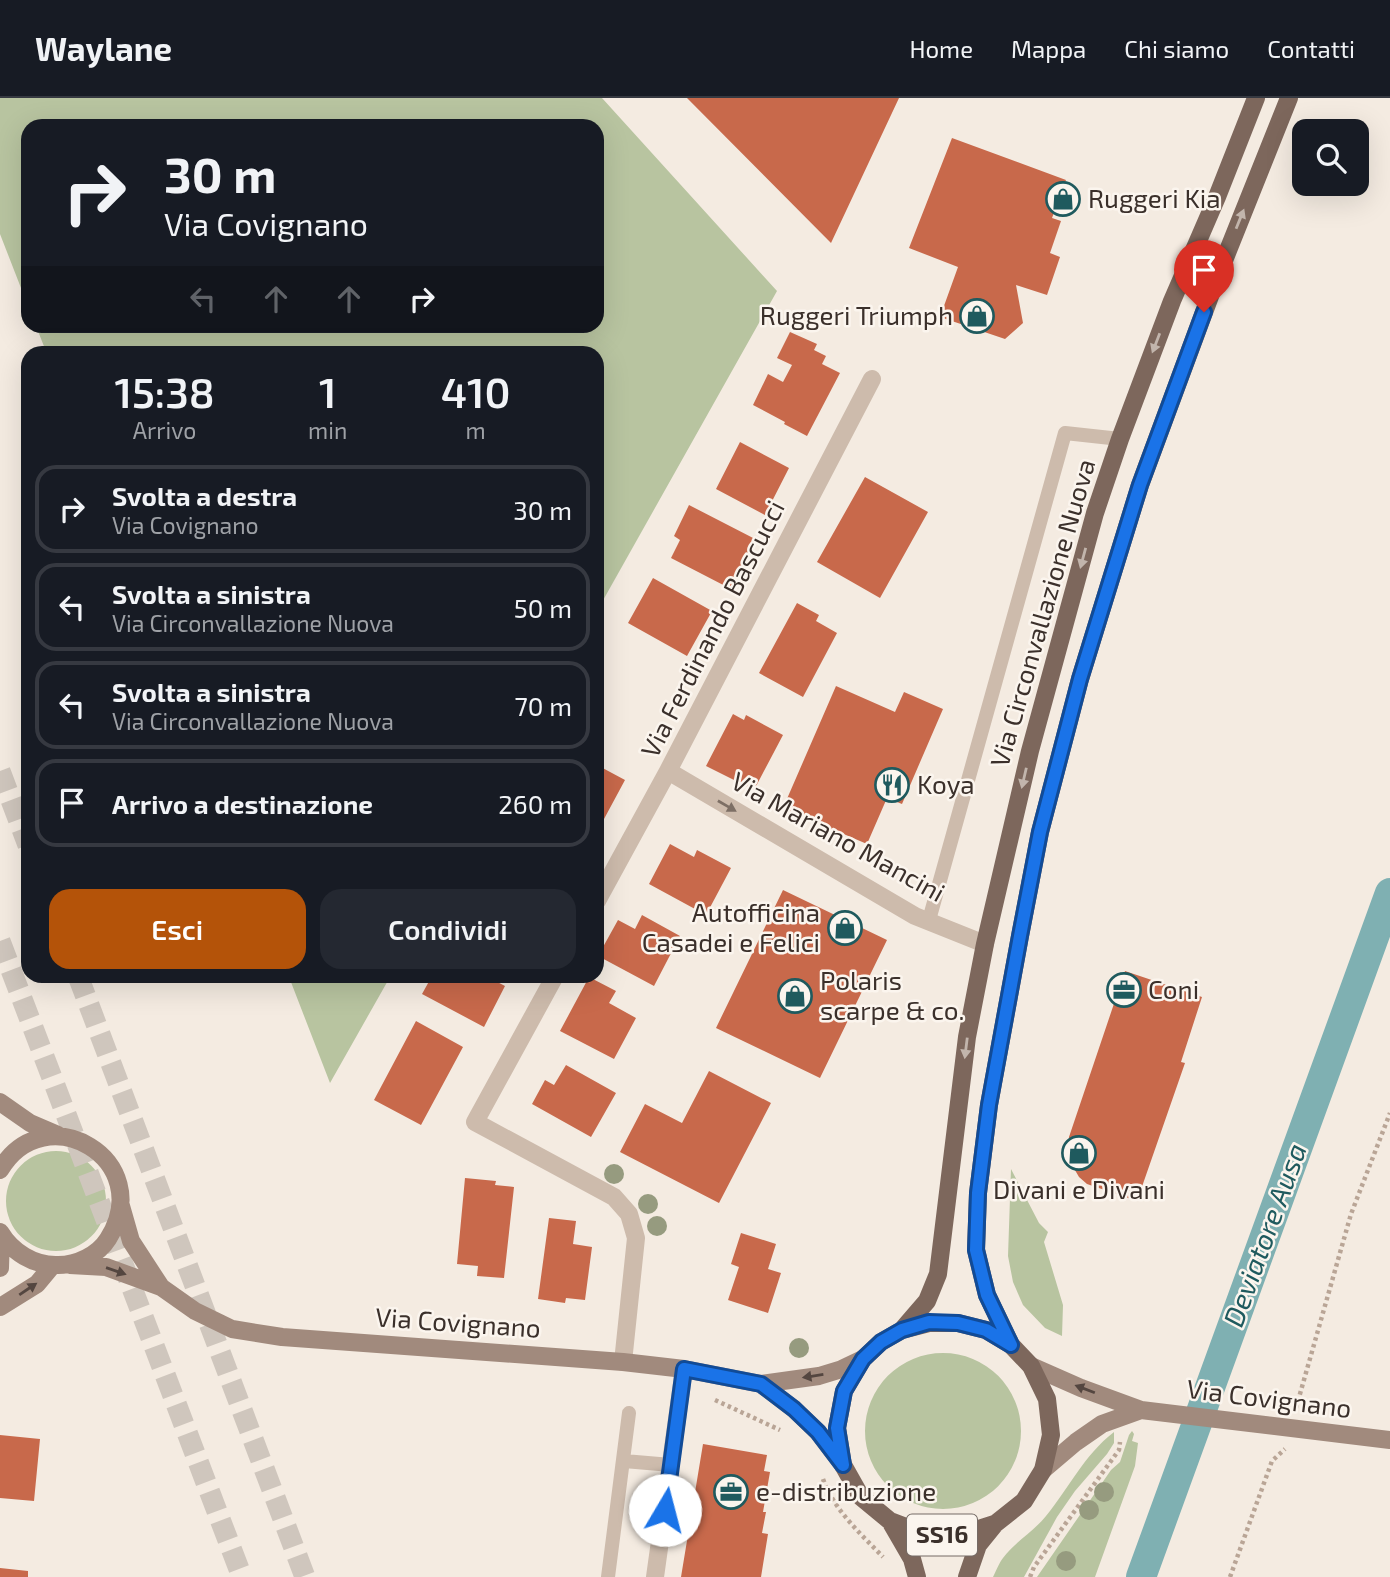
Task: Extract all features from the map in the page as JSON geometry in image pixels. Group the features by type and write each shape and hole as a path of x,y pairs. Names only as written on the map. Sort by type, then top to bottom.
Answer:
{"main road":[{"name":"Via Circonvallazione Nuova","path":"902,1330 927,1301 938,1274 967,1037 985,944 1030,751 1095,513 1172,301 1256,98"},
{"name":"Via Circonvallazione Nuova","path":"1011,1345 987,1295 976,1250 978,1193 989,1105 1040,832 1080,679 1140,485 1213,288 1289,98"},
{"name":"Via Circonvallazione Nuova","path":"967,1577 978,1545 995,1524 1024,1501 1043,1470 1051,1435 1047,1399 1031,1366 1011,1345 986,1330 958,1323 929,1322 902,1330 881,1342 863,1359 844,1391 837,1428 843,1465 861,1497 890,1521 924,1534 948,1535 960,1535 995,1524"},
{"name":"Via Circonvallazione Nuova","path":"890,1521 912,1559 917,1577"}],"street":[{"name":"Via Ferdinando Bascucci","path":"604,888 872,379"},
{"name":"Via Mariano Mancini","path":"668,771 915,916 985,944"},
{"path":"551,983 475,1122 614,1197 629,1214 636,1238 623,1362"},
{"name":"Via Covignano","path":"0,1102 30,1123 80,1141 98,1151 111,1167 119,1185 121,1206 131,1241 161,1287"},
{"path":"0,1170 6,1159 22,1146 41,1138 61,1136"},
{"path":"0,1307 61,1265 91,1256 106,1243 117,1225 121,1206"},
{"path":"0,1268 1,1234"},
{"name":"Via Covignano","path":"1,1234 15,1251 32,1261 106,1267 161,1287 195,1311 232,1329 282,1337 623,1362 684,1369 761,1384 819,1376 863,1359"},
{"name":"Via Covignano","path":"1031,1366 1141,1410 1390,1440"},
{"path":"655,1577 684,1369"},
{"name":"Via Covignano","path":"761,1384 794,1409 818,1432 843,1465"},
{"name":"Via Covignano","path":"1043,1470 1102,1424 1141,1410"}],"lane":[{"name":"Via Circonvallazione Nuova","path":"929,920 1065,433 1120,439"},
{"path":"608,1577 629,1413"},
{"path":"624,1461 671,1465"}],"path":[{"path":"1296,1403 1351,1214 1390,1113"},
{"path":"680,1392 712,1398 787,1433"},
{"path":"1030,1577 1034,1567 1119,1450 1121,1438"},
{"path":"1230,1577 1272,1461 1292,1442"},
{"path":"819,1469 828,1494 848,1520 890,1564"}],"green space":[{"path":"0,98 602,98 777,291 604,599 604,346 44,346 39,333 604,333 604,119 21,119 21,288 0,234"},
{"path":"291,983 387,983 330,1083"},
{"path":"56,1151 75,1154 92,1165 103,1182 106,1201 103,1220 92,1237 75,1248 56,1251 37,1248 20,1237 9,1220 6,1201 9,1182 20,1165 37,1154"},
{"path":"1011,1169 1039,1223 1048,1232 1044,1242 1063,1305 1062,1336 1045,1328 1023,1305 1013,1282 1008,1256"},
{"path":"943,1353 973,1359 998,1376 1015,1401 1021,1431 1015,1461 998,1486 973,1503 943,1509 913,1503 888,1486 871,1461 865,1431 871,1401 888,1376 913,1359"},
{"path":"1132,1431 1132,1441 1138,1443 1135,1466 1095,1577 1037,1577 1111,1470 1120,1462"},
{"path":"1114,1432 1114,1443 1057,1517 1024,1577 993,1577 1008,1552 1046,1516 1085,1461"}],"building":[{"path":"687,98 899,98 831,243"},
{"path":"952,138 1066,180 1052,218 1061,221 1050,253 1060,257 1047,295 1016,285 1023,323 1005,339 940,317 958,267 909,248"},
{"path":"790,332 817,344 814,350 826,356 822,364 840,373 807,436 753,405 768,374 783,382 792,365 777,358"},
{"path":"740,442 789,468 765,515 716,489"},
{"path":"865,477 928,512 880,598 817,562"},
{"path":"689,505 757,540 731,589 671,558 680,540 674,536"},
{"path":"653,578 712,611 687,656 628,623"},
{"path":"797,603 819,615 816,621 837,633 803,697 759,673"},
{"path":"836,686 895,712 904,692 943,709 902,804 887,798 867,844 783,808"},
{"path":"733,714 744,720 746,715 783,735 754,790 706,766"},
{"path":"604,769 625,780 604,819"},
{"path":"670,844 694,857 697,850 731,868 706,915 649,884"},
{"name":"Polaris scarpe & co.","path":"783,890 887,940 820,1078 716,1028"},
{"path":"642,915 680,936 654,986 604,959 604,945 618,920 635,929"},
{"path":"1125,971 1202,997 1181,1062 1185,1063 1137,1201 1087,1184 1072,1165 1068,1151 1069,1137"},
{"path":"428,983 499,983 505,986 484,1027 422,994"},
{"path":"586,983 601,983 616,991 609,1003 636,1018 614,1059 560,1031"},
{"path":"416,1021 463,1047 421,1125 374,1100"},
{"path":"566,1065 616,1093 591,1137 532,1104 545,1080 554,1085"},
{"path":"709,1071 771,1103 719,1203 620,1152 645,1104 682,1123"},
{"path":"465,1178 496,1181 495,1185 514,1187 504,1278 477,1276 478,1266 457,1264"},
{"path":"549,1218 576,1221 573,1244 592,1247 585,1300 566,1298 565,1303 538,1299"},
{"path":"741,1233 776,1244 768,1269 781,1273 768,1313 728,1300 739,1267 731,1264"},
{"path":"0,1435 40,1439 34,1501 0,1498"},
{"name":"e-distribuzione","path":"703,1444 767,1455 764,1471 770,1472 762,1533 768,1534 761,1577 681,1577"},
{"path":"0,1568 28,1571 28,1577 0,1577"}],"waterway":[{"name":"Deviatore Ausa","path":"1141,1577 1390,893"}],"tunnel":[{"path":"0,771 21,826"},
{"path":"0,941 242,1577"},
{"path":"81,983 305,1577"}],"place":[{"name":"Ruggeri Kia","path":"1063,199"},
{"name":"Ruggeri Triumph","path":"977,316"},
{"name":"Koya","path":"892,785"},
{"name":"Autofficina Casadei e Felici","path":"845,928"},
{"name":"Coni","path":"1124,990"},
{"name":"Polaris scarpe & co.","path":"795,996"},
{"name":"Divani e Divani","path":"1079,1153"},
{"name":"e-distribuzione","path":"731,1492"}],"route":[{"path":"665,1510 684,1369 761,1384 794,1409 818,1432 843,1465 837,1428 844,1391 863,1359 881,1342 902,1330 929,1322 958,1323 986,1330 1011,1345 987,1295 976,1250 978,1193 989,1105 1020,936 1040,832 1080,679 1140,485 1204,312"}]}
